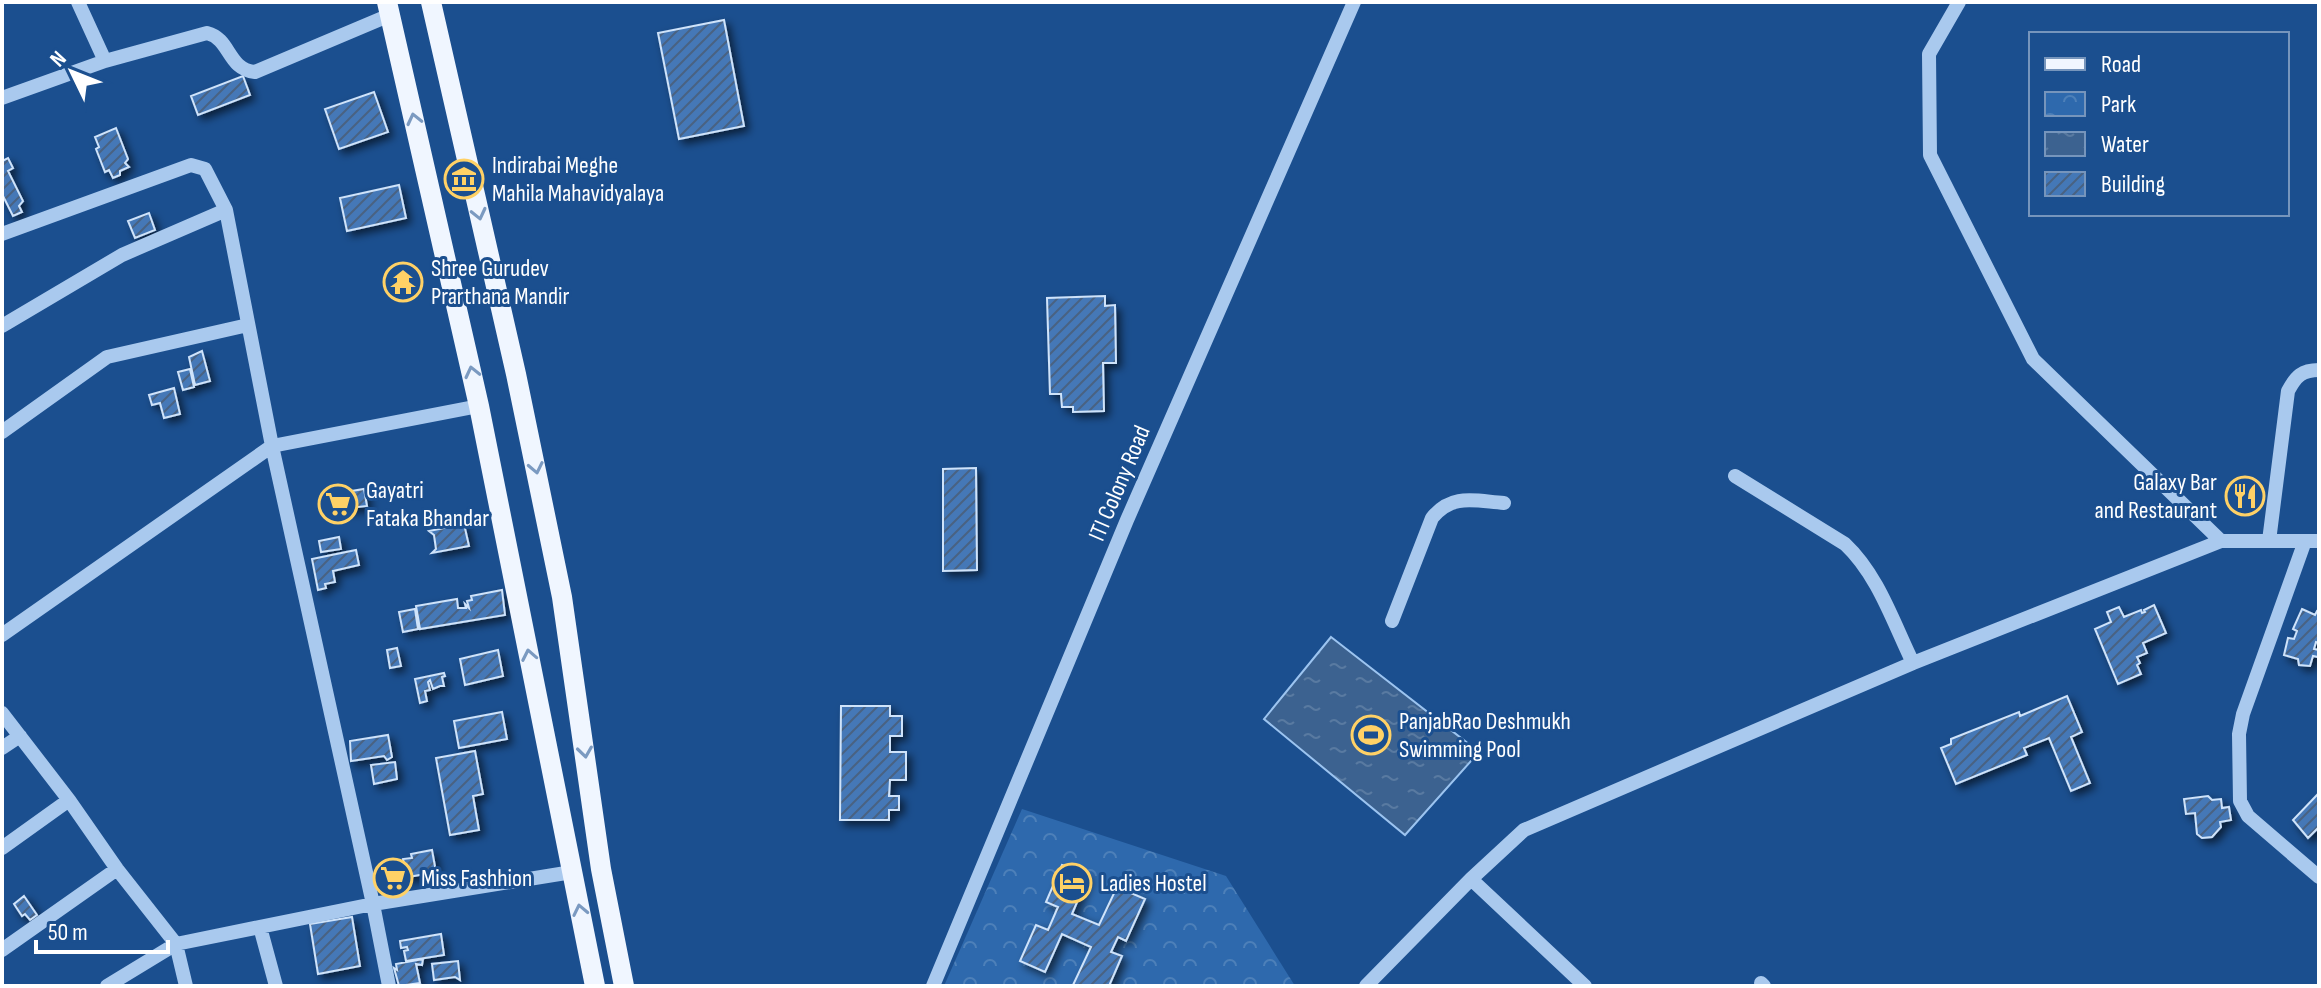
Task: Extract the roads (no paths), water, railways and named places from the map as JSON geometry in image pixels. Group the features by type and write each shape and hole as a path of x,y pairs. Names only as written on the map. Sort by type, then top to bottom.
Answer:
{"main road":[{"path":"431,2 516,374 562,597 601,869 624,986"},
{"path":"389,9 479,406 595,986"}],"street":[{"path":"78,2 105,61"},
{"name":"ITI Colony Road","path":"933,986 1127,520 1354,2"},
{"path":"1959,2 1929,54 1930,155 2033,359 2221,541"},
{"path":"2,98 105,61 207,33 219,39 238,66 255,72 389,9"},
{"path":"2,234 191,165 205,169 226,210 272,446 389,986"},
{"path":"2,326 122,255 226,210"},
{"path":"2,432 107,357 248,325"},
{"path":"2269,541 2288,391 2300,375 2308,370 2319,370"},
{"path":"2,635 272,446 479,406"},
{"path":"1735,476 1845,544 1860,558 1913,663"},
{"path":"1392,621 1432,518 1441,507 1454,501 1504,503"},
{"path":"1366,986 1524,830 1913,663 2221,541 2312,541 2243,714 2239,734 2239,787 2240,801 2248,816 2319,877"},
{"path":"2,713 176,944 186,986"},
{"path":"2,748 20,736"},
{"path":"2,848 69,800"},
{"path":"2,950 117,869"},
{"path":"107,986 176,944 373,904 572,872"},
{"path":"1471,879 1585,986"},
{"path":"260,927 276,986"}],"water":[{"name":"PanjabRao Deshmukh Swimming Pool","path":"1331,637 1479,752 1405,835 1264,719"}],"place":[{"name":"Indirabai Meghe Mahila Mahavidyalaya","path":"464,179"},
{"name":"Shree Gurudev Prarthana Mandir","path":"403,282"},
{"name":"Galaxy Bar and Restaurant","path":"2245,496"},
{"name":"Gayatri Fataka Bhandar","path":"338,504"},
{"name":"PanjabRao Deshmukh Swimming Pool","path":"1371,735"},
{"name":"Miss Fashhion","path":"393,878"},
{"name":"Ladies Hostel","path":"1072,883"}]}
